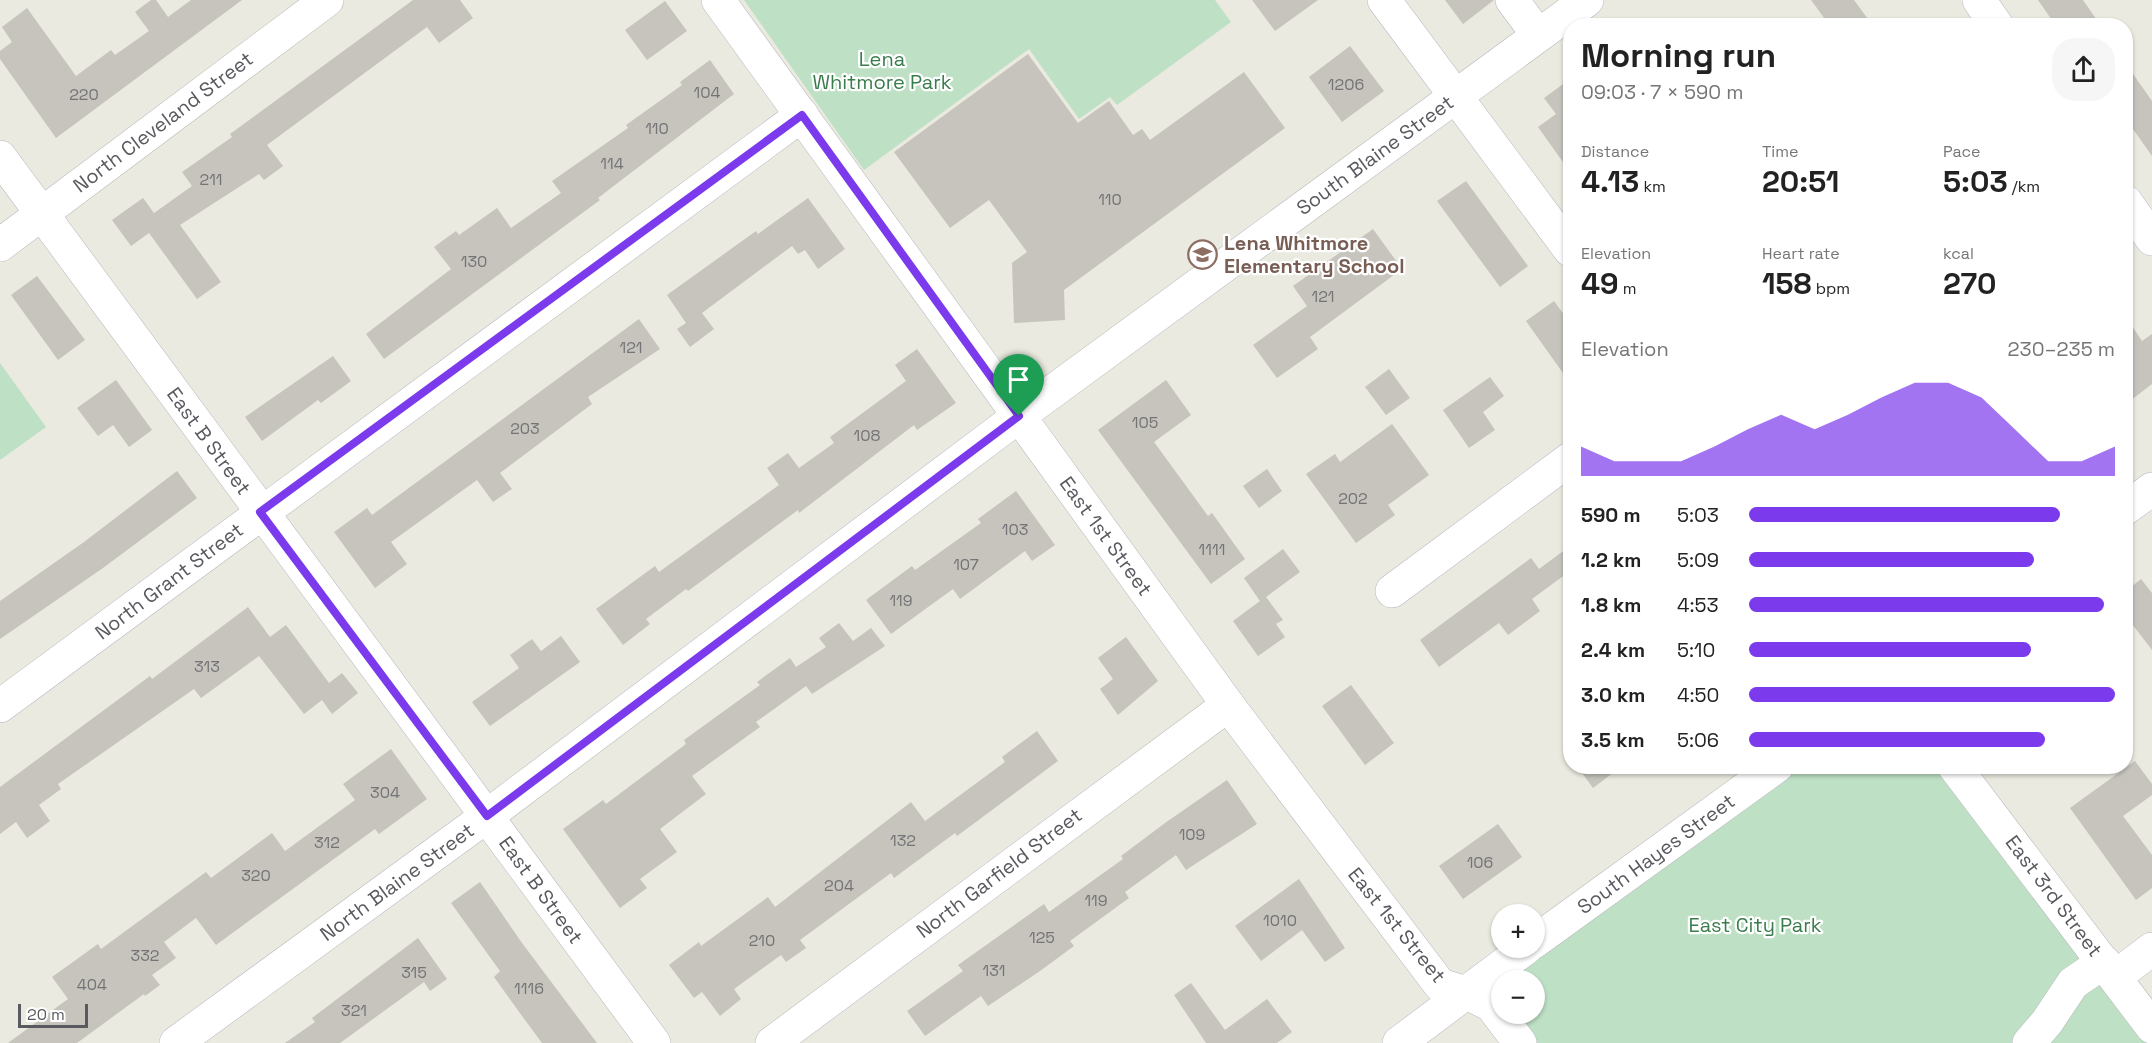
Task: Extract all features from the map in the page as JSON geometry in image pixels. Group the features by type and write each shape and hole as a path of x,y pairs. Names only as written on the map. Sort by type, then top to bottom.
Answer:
{"street":[{"name":"North Cleveland Street","path":"0,245 327,0"},
{"name":"East 1st Street","path":"718,0 1227,705 1440,985 1467,993 1491,1005 1520,1043"},
{"path":"1384,0 1563,241"},
{"path":"1512,0 1539,35"},
{"name":"South Blaine Street","path":"1019,416 1587,0"},
{"path":"1979,0 1991,18"},
{"name":"North Grant Street","path":"0,706 260,512 802,115"},
{"name":"East B Street","path":"0,157 654,1043"},
{"path":"2133,212 2152,239"},
{"name":"North Blaine Street","path":"176,1043 487,816 1019,416"},
{"path":"1392,591 1563,464"},
{"path":"2133,503 2152,489"},
{"name":"North Garfield Street","path":"772,1043 1227,705"},
{"name":"South Hayes Street","path":"1545,934 1766,774"},
{"name":"East 3rd Street","path":"1960,774 2152,1027"},
{"path":"2029,1043 2047,1022 2073,983 2152,949"},
{"path":"1399,1043 1513,958"}],"green space":[{"name":"Lena Whitmore Park","path":"744,0 1215,0 1231,22 1117,105 1110,97 1079,119 1029,49 864,170"},
{"path":"0,363 46,427 0,460"},
{"name":"East City Park","path":"1767,774 1959,774 2152,1027 2152,1043 1520,1043 1506,1024 1545,1024 1545,970 1497,970 1513,958 1545,958 1545,935"},
{"name":"East City Park","path":"1491,975 1491,1005 1467,993"}],"building":[{"path":"151,0 156,0 168,17 191,0 242,0 56,138 0,59 0,51 12,42 2,27 27,8 76,76 111,50 115,55 149,31 135,12"},
{"path":"413,0 460,0 473,18 439,43 427,27 267,145 283,166 264,180 259,174 180,225 221,282 197,299 149,233 131,246 112,220 143,198 154,213 192,186 182,172 232,137 230,134"},
{"path":"1252,0 1318,0 1275,31"},
{"path":"1445,0 1494,0 1463,24"},
{"path":"1811,0 1854,0 1867,18 1824,18"},
{"path":"2038,0 2083,0 2095,18 2050,18"},
{"path":"665,1 687,31 647,60 625,30"},
{"path":"1350,46 1384,91 1342,122 1309,77"},
{"path":"1028,54 1078,123 1109,101 1133,135 1142,129 1150,140 1244,72 1285,128 1064,290 1065,320 1014,323 1012,263 1027,252 989,200 950,228 894,152"},
{"path":"710,60 734,94 598,198 600,200 384,359 366,334 451,269 434,247 456,231 459,235 497,208 511,228 561,193 552,181 628,128 626,125 682,85 680,82"},
{"path":"2133,74 2152,101 2152,156 2133,129"},
{"path":"1563,84 1563,162 1538,127 1556,114 1544,98"},
{"path":"1466,181 1528,266 1500,287 1437,201"},
{"path":"808,198 845,249 818,269 805,250 798,254 792,246 702,313 714,329 690,347 677,329 686,323 667,295 756,231 758,234"},
{"path":"1373,229 1402,269 1310,337 1318,349 1277,378 1253,345 1307,306 1293,286"},
{"path":"37,276 85,340 58,360 11,295"},
{"path":"1554,301 1563,313 1563,373 1526,321"},
{"path":"639,319 660,349 588,397 592,404 500,473 512,489 493,502 477,480 391,542 407,564 375,588 334,532 367,508 372,515"},
{"path":"2133,328 2142,341 2152,334 2152,384 2133,399"},
{"path":"917,349 956,403 917,430 914,425 799,513 798,510 688,591 686,589 646,619 650,624 623,645 596,609 655,566 659,572 779,485 767,468 788,453 799,468 834,443 830,437 906,381 895,365"},
{"path":"333,356 351,381 321,403 318,400 262,441 245,417"},
{"path":"1389,369 1410,398 1386,415 1365,387"},
{"path":"1490,377 1504,396 1483,412 1495,430 1469,448 1443,410"},
{"path":"116,380 152,430 129,447 113,425 98,436 77,408"},
{"path":"1166,380 1191,415 1154,442 1208,516 1212,513 1245,559 1211,584 1098,430"},
{"path":"1392,424 1429,475 1388,505 1395,515 1356,543 1306,474 1335,454 1340,462"},
{"path":"1267,469 1282,491 1259,508 1243,486"},
{"path":"177,471 197,498 103,568 0,639 0,601 84,542"},
{"path":"1016,491 1055,545 1032,561 1025,551 960,599 953,589 891,634 866,600 912,566 915,570 981,523 978,519"},
{"path":"1283,549 1300,572 1266,597 1283,620 1276,624 1285,637 1258,656 1233,621 1260,601 1244,578"},
{"path":"1563,551 1563,576 1532,599 1540,611 1508,635 1499,623 1439,667 1420,640 1531,558 1539,569"},
{"path":"2141,579 2152,593 2152,650 2133,625 2133,585"},
{"path":"248,607 270,637 286,625 329,683 342,673 358,693 332,714 322,700 304,714 259,656 201,698 194,689 58,784 61,789 39,805 50,821 27,838 16,822 0,834 0,787 150,676 152,679"},
{"path":"839,623 853,641 871,628 885,646 812,694 806,686 756,722 760,727 692,776 706,794 660,829 677,852 640,879 647,888 620,908 563,829 603,800 606,804 686,744 684,740 760,685 757,682 790,658 796,667 826,647 819,638"},
{"path":"561,636 580,662 490,726 472,702 519,668 510,655 532,639 541,651"},
{"path":"1126,637 1158,681 1118,715 1100,689 1113,679 1098,658"},
{"path":"1351,685 1394,743 1365,765 1322,706"},
{"path":"1037,731 1058,761 957,836 955,833 894,878 891,873 800,940 806,948 786,962 781,955 734,989 741,999 720,1016 702,992 694,998 669,965 699,942 701,946 768,897 775,907 911,802 925,821 1005,762 1002,757"},
{"path":"391,749 427,799 379,834 375,829 216,945 196,918 164,942 176,958 152,975 160,985 77,1043 8,1043 68,999 52,977 98,944 101,949 206,872 211,878 272,833 285,851 355,800 343,784"},
{"path":"2135,761 2152,784 2152,795 2123,816 2152,855 2152,888 2136,900 2070,808 2117,774 2133,774"},
{"path":"1583,774 1611,774 1593,788"},
{"path":"1227,780 1257,824 1186,870 1176,855 1125,892 1129,898 1070,941 1074,946 1040,971 988,1006 981,996 925,1036 907,1011 963,971 958,965 1044,904 1049,912 1123,859 1121,856 1165,823"},
{"path":"1498,824 1522,857 1463,899 1439,866"},
{"path":"1299,879 1345,948 1325,962 1302,930 1261,961 1235,926"},
{"path":"480,882 522,943 597,1043 542,1043 522,1016 494,977 500,971 451,903"},
{"path":"418,938 447,979 430,991 424,982 340,1043 285,1043 315,1022 312,1018"},
{"path":"1191,983 1225,1030 1267,999 1292,1032 1277,1043 1206,1043 1174,995"}],"place":[{"name":"Lena Whitmore Elementary School","path":"1203,254"}],"route":[{"path":"802,115 1019,416 487,816 260,512 802,115"}]}
